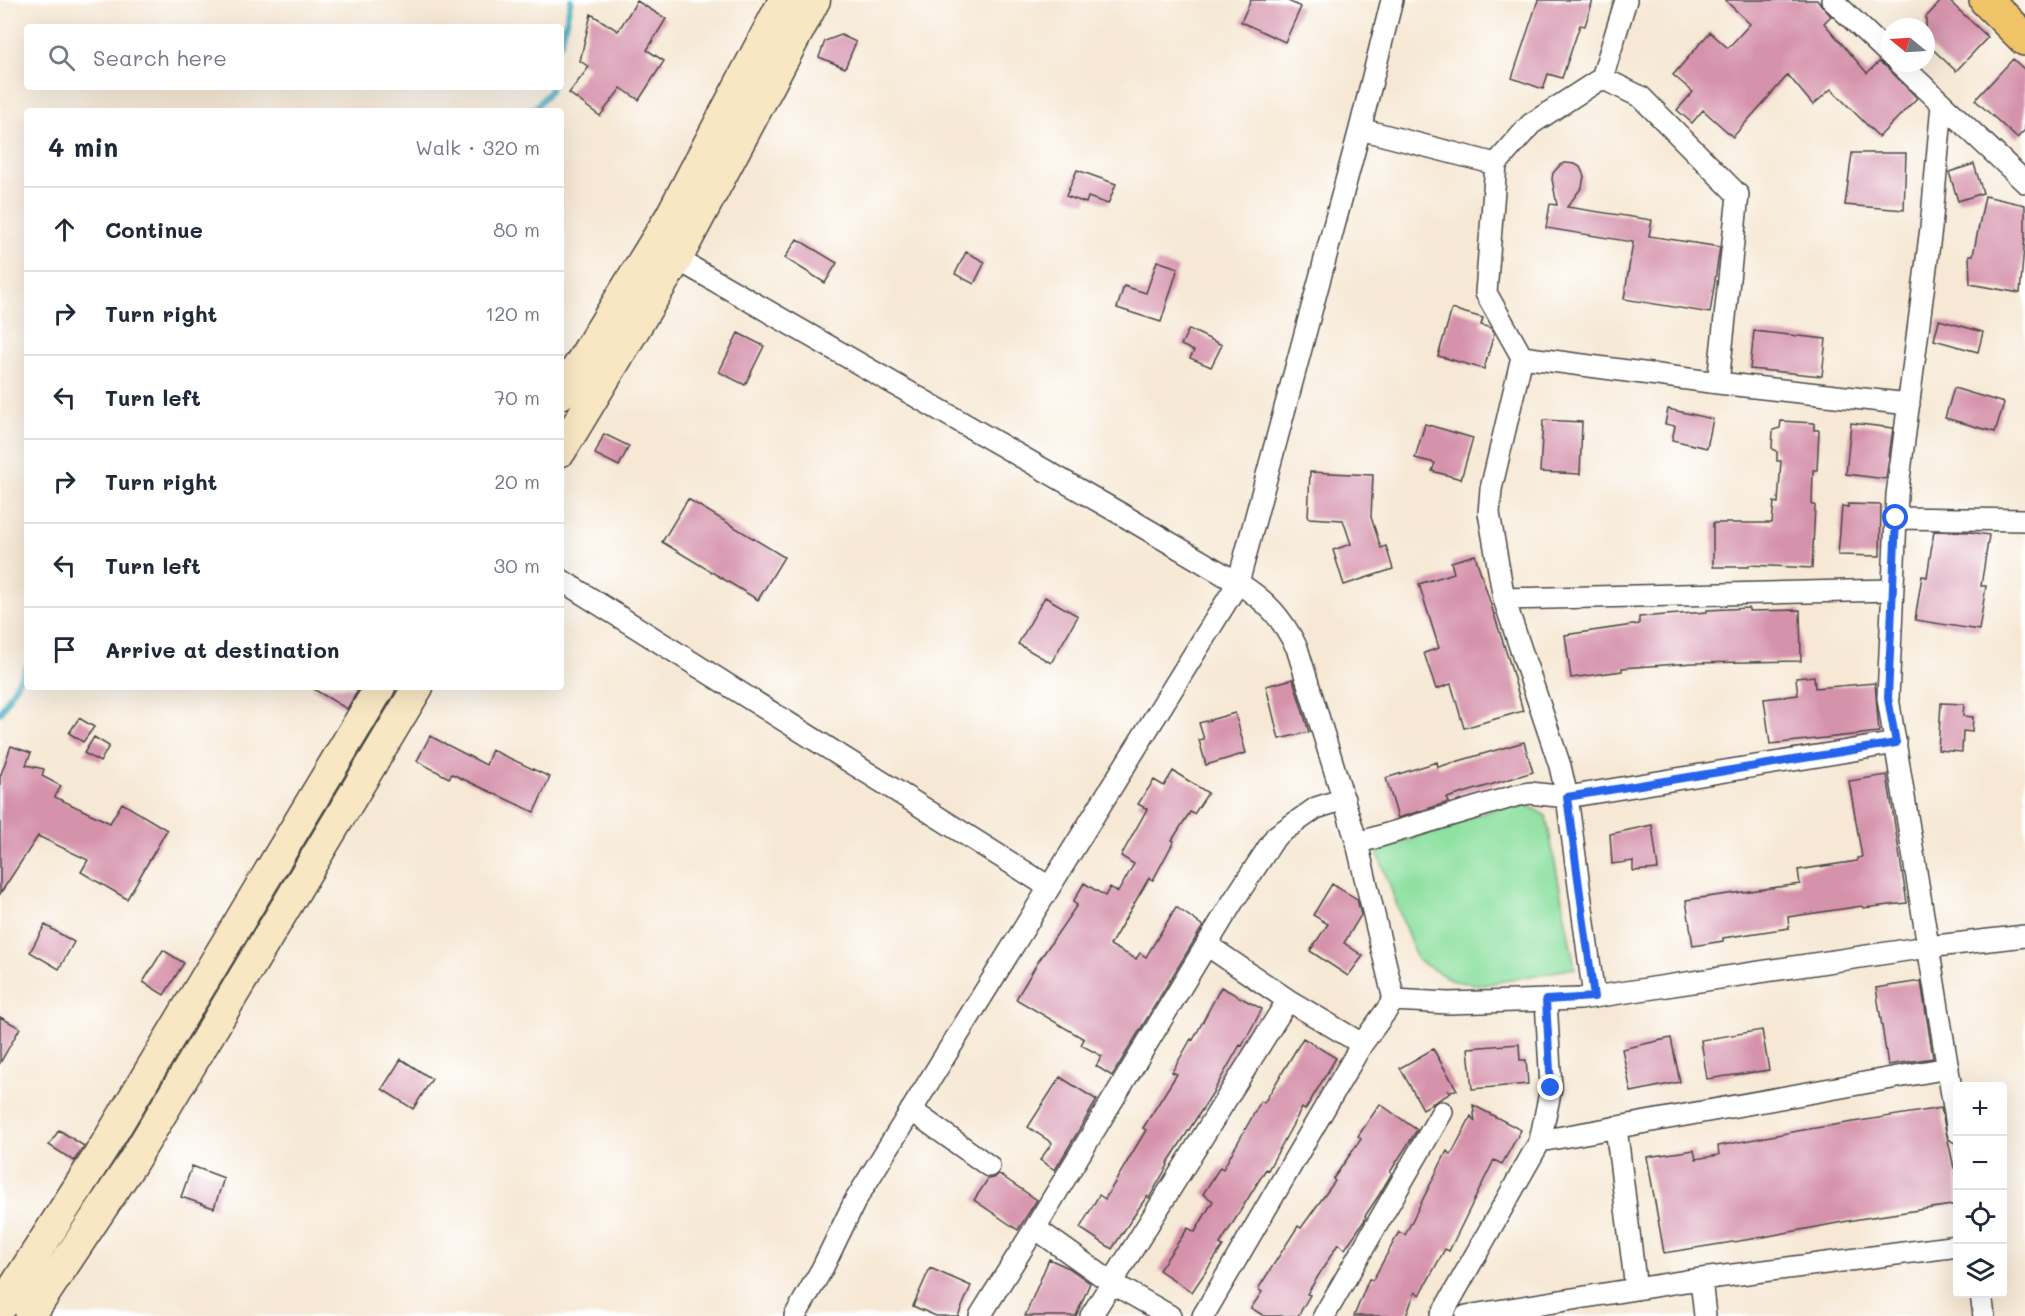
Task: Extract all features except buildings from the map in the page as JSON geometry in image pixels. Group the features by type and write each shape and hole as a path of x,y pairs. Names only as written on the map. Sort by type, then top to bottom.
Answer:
{"main road":[{"path":"564,389 670,217 784,0"},
{"path":"564,446 677,259 815,0"},
{"path":"1986,0 2025,39"},
{"path":"0,1309 104,1147 378,690"},
{"path":"30,1316 132,1163 416,690"}],"street":[{"path":"795,1316 822,1269 855,1201 1238,583 1360,129 1392,0"},
{"path":"1594,997 1567,797 1560,766 1504,599 1489,513 1491,489 1522,357 1486,293 1496,164 1531,124 1602,78 1626,0"},
{"path":"1833,0 1881,46"},
{"path":"1908,72 2025,182"},
{"path":"1602,78 1641,97 1738,195 1718,383"},
{"path":"1942,104 1931,228 1897,495 1888,698 1953,1100"},
{"path":"1360,129 1496,164"},
{"path":"677,259 1254,593 1286,626 1297,648 1358,843 1394,1000 1362,1044 1203,1316"},
{"path":"1522,357 1718,383 1909,404"},
{"path":"1896,518 2025,520"},
{"path":"564,582 1049,887"},
{"path":"1504,599 1892,590"},
{"path":"1358,843 1530,793 1567,797 1896,743"},
{"path":"980,1316 1276,836 1316,808 1344,800"},
{"path":"1394,1000 1448,1003 1594,997 1927,947 2025,936"},
{"path":"1207,945 1288,1000 1362,1044"},
{"path":"1091,1316 1288,1000"},
{"path":"1441,1316 1540,1141 1551,1088 1546,1000"},
{"path":"1540,1141 1948,1068"},
{"path":"911,1110 989,1166"},
{"path":"1324,1316 1442,1113"},
{"path":"1616,1127 1636,1289"},
{"path":"1035,1228 1112,1283 1170,1316"},
{"path":"1466,1316 1701,1279 1953,1247"},
{"path":"1701,1279 1705,1316"},
{"path":"1982,1298 1984,1316"}],"green space":[{"path":"1519,800 1546,816 1575,968 1482,985 1453,981 1417,960 1377,851"}],"waterway":[{"path":"564,30 571,0"},
{"path":"535,108 550,90"},
{"path":"0,713 24,671"}],"route":[{"path":"1551,1088 1546,1000 1594,997 1567,797 1896,743 1888,698 1896,518"}]}
